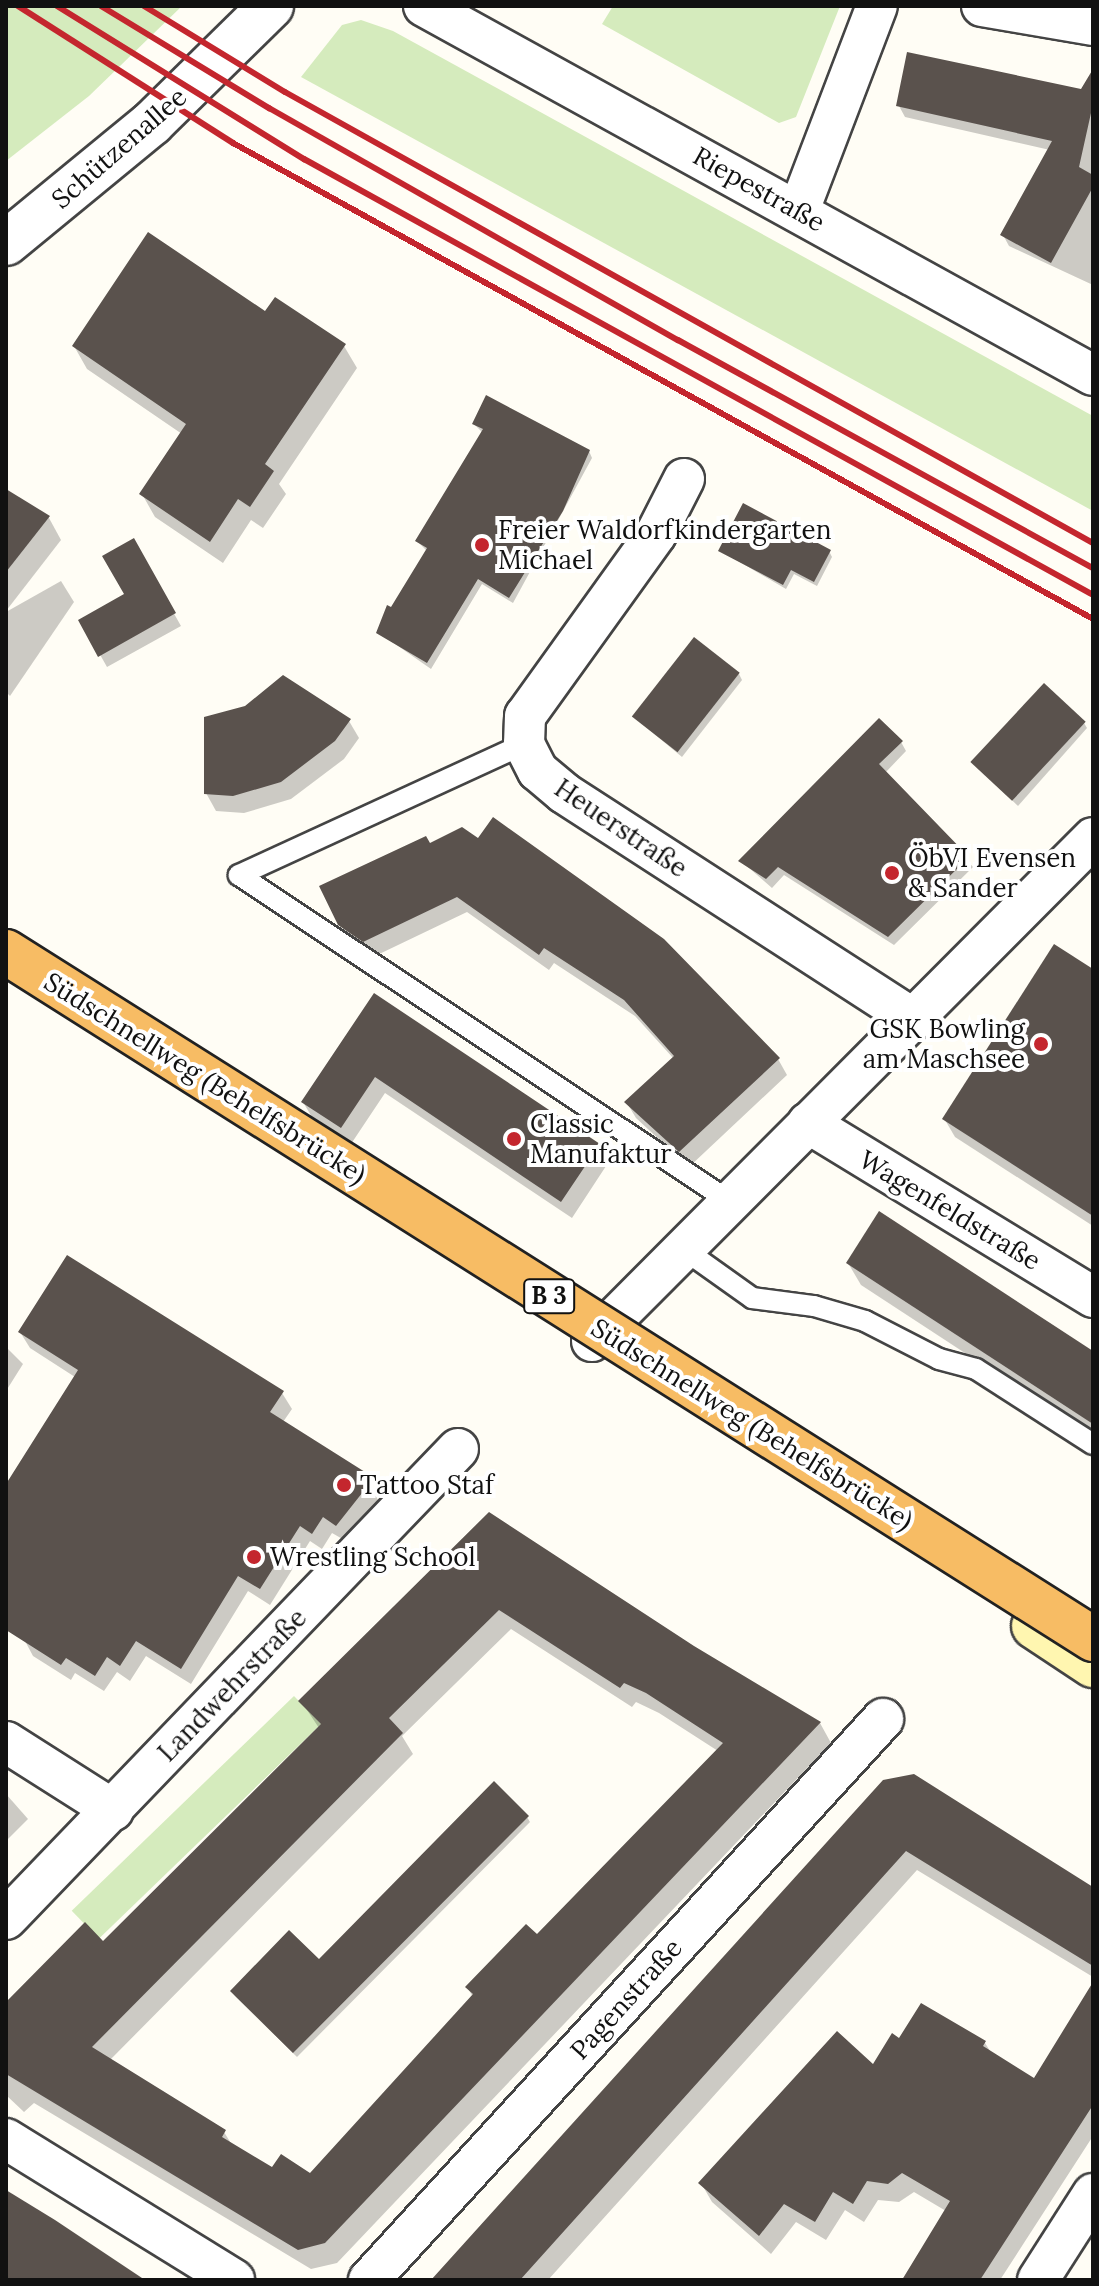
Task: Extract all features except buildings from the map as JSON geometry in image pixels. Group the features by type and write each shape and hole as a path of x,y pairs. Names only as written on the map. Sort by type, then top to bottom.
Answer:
{"highway":[{"name":"Südschnellweg (Behelfsbrücke)","path":"6,927 1093,1612"},
{"name":"Südschnellweg (Behelfsbrücke)","path":"6,952 1093,1639"}],"main road":[{"path":"6,943 592,1341 1093,1665"}],"street":[{"name":"Schützenallee","path":"6,243 152,123 271,6"},
{"name":"Riepestraße","path":"424,6 799,210 1093,375"},
{"path":"799,210 877,6"},
{"path":"982,6 1093,25"},
{"path":"524,744 525,716 656,534 684,479"},
{"name":"Heuerstraße","path":"524,744 538,771 564,793 914,1019"},
{"path":"592,1341 1093,838"},
{"name":"Wagenfeldstraße","path":"808,1123 1093,1297"},
{"name":"Landwehrstraße","path":"6,1919 458,1449"},
{"name":"Pagenstraße","path":"369,2280 883,1719"},
{"path":"6,1742 113,1810"},
{"path":"6,2139 234,2280"},
{"path":"1038,2280 1093,2194"}],"lane":[{"path":"524,744 239,875 729,1201"},
{"path":"682,1248 752,1298 814,1306 865,1321 939,1359 976,1369 1093,1444"}],"green space":[{"path":"6,6 182,6 89,96 6,161"},
{"path":"613,6 840,6 796,117 779,123 602,24"},
{"path":"361,20 393,31 1093,416 1093,511 301,77 342,25"},
{"path":"294,1696 321,1724 99,1939 72,1911"}],"railway":[{"path":"18,6 233,143 1093,619"},
{"path":"57,6 304,159 1093,595"},
{"path":"101,6 269,108 678,340 1093,568"},
{"path":"144,6 285,92 1093,543"}],"place":[{"name":"Freier Waldorfkindergarten Michael","path":"482,545"},
{"name":"ÖbVI Evensen & Sander","path":"892,873"},
{"name":"GSK Bowling am Maschsee","path":"1041,1044"},
{"name":"Classic Manufaktur","path":"514,1139"},
{"name":"Tattoo Staf","path":"344,1485"},
{"name":"Wrestling School","path":"254,1557"}]}
